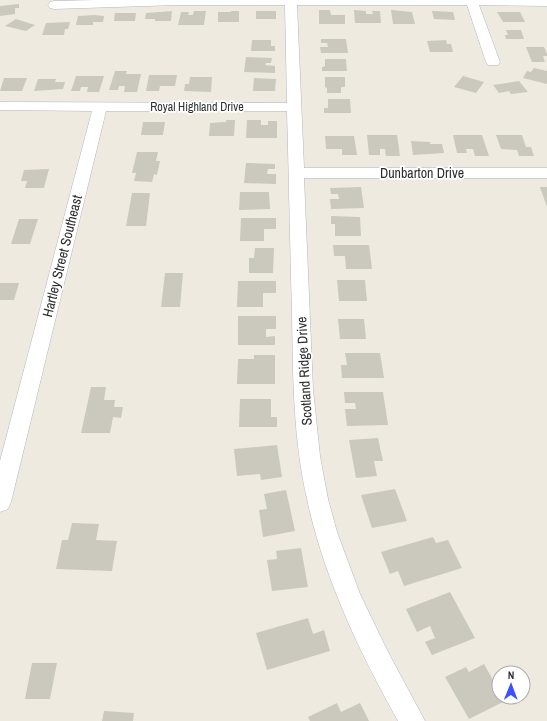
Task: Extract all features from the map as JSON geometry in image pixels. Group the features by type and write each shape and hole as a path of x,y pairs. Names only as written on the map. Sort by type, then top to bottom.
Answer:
{"street":[{"name":"Scotland Ridge Drive","path":"291,1 304,397 312,473 320,509 352,602 374,652 412,721"},
{"path":"471,1 493,62"},
{"path":"54,6 150,2 547,2"},
{"path":"0,106 100,106"},
{"name":"Royal Highland Drive","path":"100,106 294,107"},
{"name":"Hartley Street Southeast","path":"0,502 100,106"},
{"name":"Dunbarton Drive","path":"296,173 547,173"}],"building":[{"path":"19,4 19,8 15,8 15,14 0,16 0,6"},
{"path":"319,10 330,10 331,15 345,15 345,24 319,24"},
{"path":"354,10 366,11 366,14 373,14 372,11 380,11 381,23 355,23"},
{"path":"391,10 412,12 415,24 393,24"},
{"path":"172,11 171,21 155,21 155,19 145,19 146,13"},
{"path":"194,11 206,11 204,25 178,25 181,12 189,12 188,15 193,15"},
{"path":"239,11 239,22 218,22 218,12"},
{"path":"256,11 276,11 276,19 256,19"},
{"path":"432,11 453,12 455,20 434,19"},
{"path":"497,12 520,12 525,22 503,22"},
{"path":"115,13 136,13 135,21 114,21"},
{"path":"78,16 104,16 103,22 93,22 93,25 76,25"},
{"path":"16,19 35,25 26,31 5,26"},
{"path":"70,22 68,29 65,29 64,35 42,35 46,23"},
{"path":"506,30 521,30 524,39 506,39 505,35 508,35"},
{"path":"321,39 346,39 348,53 321,53 320,47 328,47 327,43 321,43"},
{"path":"252,40 271,40 271,46 275,46 275,51 251,51"},
{"path":"446,40 447,44 451,44 453,52 430,52 427,41"},
{"path":"526,47 544,47 547,54 547,56 543,56 545,62 532,62"},
{"path":"246,57 272,58 271,63 266,63 265,65 275,66 275,73 244,72"},
{"path":"325,59 346,59 347,71 322,71 322,67 325,66"},
{"path":"534,68 547,71 547,84 523,78 527,71 531,72"},
{"path":"115,71 127,71 126,74 141,74 137,92 124,92 125,86 119,86 118,90 109,90"},
{"path":"149,75 177,75 175,86 160,86 159,91 146,91"},
{"path":"76,76 104,76 99,92 87,92 88,87 81,87 80,91 71,91"},
{"path":"463,76 484,82 476,93 454,87"},
{"path":"190,77 212,77 211,92 184,91 185,84 189,84"},
{"path":"325,77 345,77 345,87 341,87 341,93 327,93 327,88 325,87"},
{"path":"4,78 27,78 22,91 0,91"},
{"path":"254,78 276,79 275,91 253,91"},
{"path":"38,79 56,79 55,82 65,82 63,89 34,91"},
{"path":"519,81 528,92 511,94 509,91 499,93 493,85"},
{"path":"328,99 350,99 351,113 324,113 324,108 328,108"},
{"path":"226,120 235,120 234,136 209,136 210,123 226,122"},
{"path":"247,120 261,120 261,125 268,125 268,121 277,121 277,138 246,138"},
{"path":"143,122 165,122 163,135 141,135"},
{"path":"367,135 397,135 400,156 386,156 385,149 380,149 380,155 369,155"},
{"path":"453,135 482,135 489,156 475,156 473,149 466,149 467,153 457,153"},
{"path":"496,135 522,135 526,147 531,147 534,156 519,156 517,150 501,149"},
{"path":"325,136 354,136 357,155 342,155 342,149 326,149"},
{"path":"411,141 442,144 444,153 413,155"},
{"path":"137,152 158,152 156,161 160,161 157,175 154,174 152,182 134,181 136,173 132,173"},
{"path":"246,163 275,164 275,169 268,169 267,174 276,174 276,184 244,183"},
{"path":"49,169 44,188 25,188 27,181 21,181 24,170"},
{"path":"361,187 364,208 331,209 330,199 339,199 338,194 331,194 330,188"},
{"path":"540,187 547,187 547,207"},
{"path":"240,192 269,192 270,209 239,210"},
{"path":"132,193 150,193 146,226 126,226"},
{"path":"331,216 360,217 361,236 335,236 335,224 331,224"},
{"path":"241,218 276,218 276,229 264,229 264,241 240,241"},
{"path":"19,219 38,219 30,244 11,244"},
{"path":"333,245 369,245 372,269 346,269 345,256 334,256"},
{"path":"255,248 274,248 273,273 249,273 249,258 254,258"},
{"path":"165,273 183,273 180,307 161,307"},
{"path":"337,280 365,280 367,301 339,301"},
{"path":"238,281 276,281 276,293 263,293 263,307 237,307"},
{"path":"0,283 19,283 14,300 0,300"},
{"path":"238,316 276,316 276,329 266,329 266,337 275,336 275,345 238,345"},
{"path":"338,319 364,319 366,339 340,339"},
{"path":"345,353 380,353 384,378 342,378 341,365 347,365"},
{"path":"254,355 275,355 275,384 237,384 238,359 254,359"},
{"path":"91,387 106,387 104,400 115,400 114,407 123,407 121,418 113,417 110,433 81,433"},
{"path":"344,392 383,392 388,425 347,426 345,409 356,409 355,403 345,403"},
{"path":"240,399 271,399 271,417 277,417 277,427 239,427"},
{"path":"378,438 383,461 374,461 377,476 356,478 349,440"},
{"path":"277,445 282,477 261,480 260,474 237,476 234,449"},
{"path":"395,489 407,521 372,528 361,495"},
{"path":"286,490 295,531 263,537 259,510 267,509 264,494"},
{"path":"72,523 99,524 96,540 117,541 112,571 56,569 62,540 68,540"},
{"path":"433,537 436,543 448,540 462,568 404,586 398,571 390,574 381,552"},
{"path":"301,548 308,587 272,591 267,560 277,559 276,551"},
{"path":"450,592 475,638 432,655 425,642 435,638 430,626 417,632 406,609"},
{"path":"308,618 313,634 324,630 330,651 267,670 256,633"},
{"path":"32,663 57,663 50,699 25,699"},
{"path":"484,664 491,677 491,705 497,705 469,719 445,677 466,667 469,672"},
{"path":"337,703 341,712 360,703 369,721 310,721 308,717"},
{"path":"104,711 134,713 133,721 102,721"}]}
